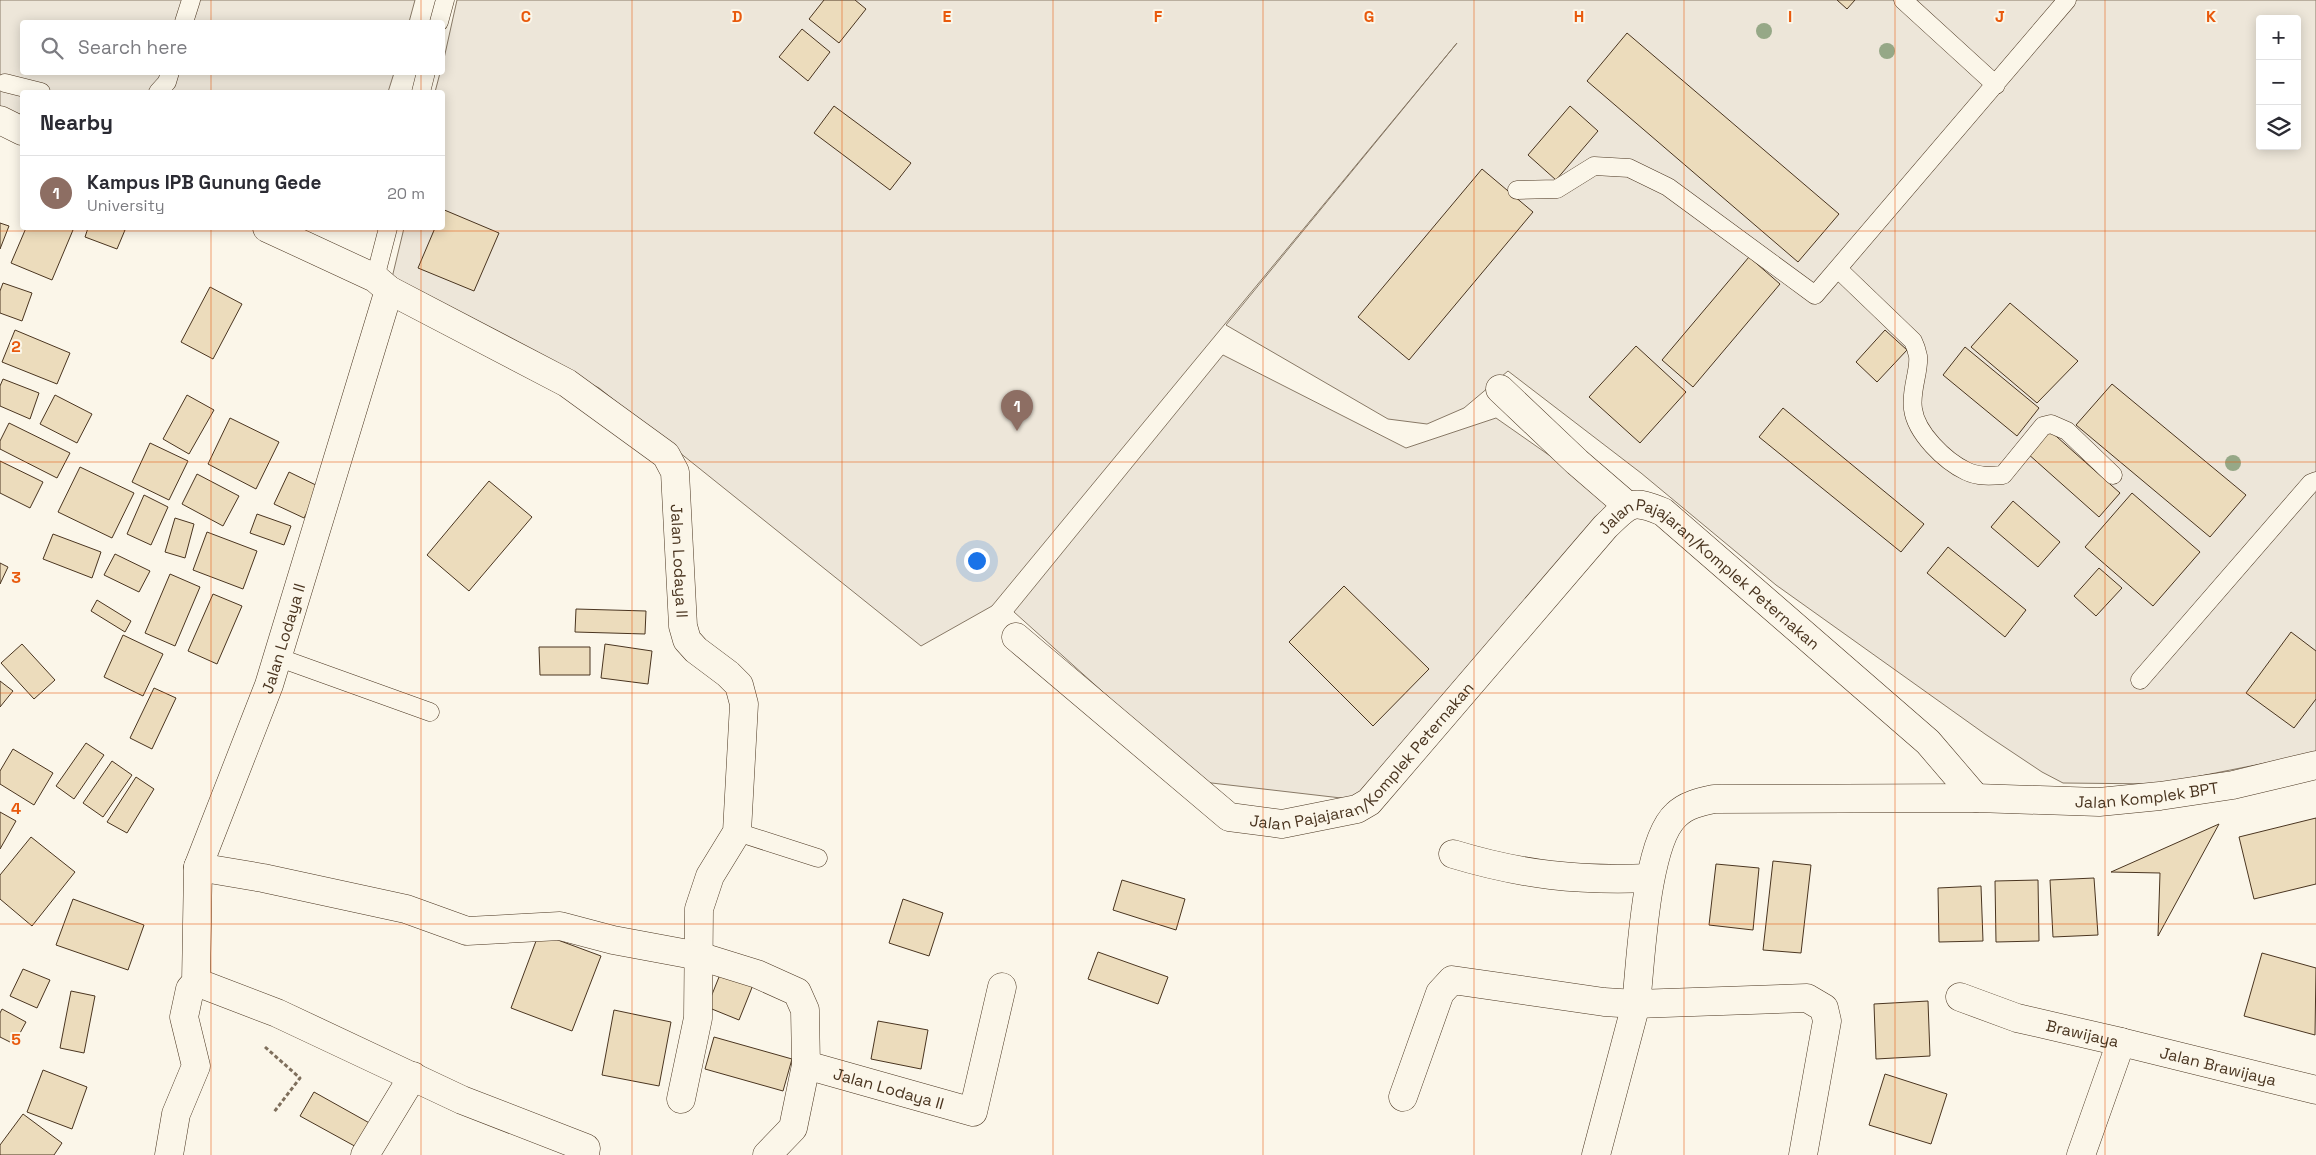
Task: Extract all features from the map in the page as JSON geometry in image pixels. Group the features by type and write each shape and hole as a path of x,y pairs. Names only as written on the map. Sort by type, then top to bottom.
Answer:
{"street":[{"path":"0,120 20,130"},
{"name":"Jalan Lodaya II","path":"271,230 382,284 567,383 666,455 675,472 683,626 687,640 739,686 744,704 737,832 702,894 699,908 698,1018 682,1099"},
{"name":"Jalan Lodaya II","path":"169,1155 176,1114 196,1066 184,1017 190,988 196,982 198,867 269,685 382,284"},
{"path":"1500,389 1577,462 1628,506"},
{"name":"Jalan Pajajaran/Komplek Peternakan","path":"1016,637 1229,817 1282,824 1357,809 1369,802 1599,535 1628,506 1643,503 1663,512 1928,742 1976,798"},
{"name":"Jalan Komplek BPT","path":"1976,798 2099,802 2160,796 2233,785 2316,765"},
{"path":"1596,1155 1636,1004 1650,878 1662,835 1675,816 1690,805 1714,799 1976,798"},
{"path":"1454,854 1514,871 1594,879 1650,878"},
{"path":"198,867 406,909 467,931 560,926 612,940 699,956 757,974 797,992 805,1010 806,1065 793,1128 768,1155"},
{"path":"1403,1097 1440,992 1452,980 1604,1002 1636,1004 1807,998 1824,1008 1827,1021 1803,1155"},
{"path":"196,982 277,1013 489,1111 586,1148 585,1155"},
{"name":"Jalan Lodaya II","path":"806,1065 972,1112 1002,987"},
{"name":"Brawijaya","path":"1960,997 2016,1018 2120,1042 2081,1155"},
{"name":"Jalan Brawijaya","path":"2120,1042 2316,1090"},
{"path":"365,1155 413,1076"}],"lane":[{"path":"185,20 191,0"},
{"path":"440,20 445,0"},
{"path":"1903,0 1996,85"},
{"path":"1517,190 1557,189 1594,166 1629,168 1668,187 1815,295 2067,0"},
{"path":"160,90 167,82 169,75"},
{"path":"422,90 425,75"},
{"path":"4,83 34,90"},
{"path":"382,284 388,230"},
{"path":"1838,269 1913,341 1918,356 1913,382 1913,409 1921,433 1954,464 1967,472 1986,477 2003,475 2043,426 2051,424 2067,431 2113,474"},
{"path":"2140,680 2311,483 2316,481"},
{"path":"277,657 430,712"},
{"path":"737,832 818,858"}],"path":[{"path":"274,1112 300,1078 259,1042 277,1013"}],"shaded area":[{"path":"0,0 415,0 410,20 20,20 20,75 393,75 389,90 20,90 20,114 0,107"},
{"path":"457,0 2316,0 2316,753 2160,784 2063,783 2042,772 1985,734 1776,585 1641,473 1508,371 1464,408 1427,424 1388,419 1226,325 1457,43 992,606 921,646 599,388 391,282 404,230 445,230 445,90 436,90 439,75 445,75 445,54"},
{"path":"1223,355 1406,448 1496,418 1616,502 1367,801 1203,782 1014,612"}],"building":[{"path":"824,0 855,0 866,9 839,43 809,19"},
{"path":"1837,0 1855,0 1847,9"},
{"path":"802,29 830,52 808,81 779,57"},
{"path":"1627,33 1839,214 1798,262 1587,81"},
{"path":"834,106 911,163 890,190 814,133"},
{"path":"1570,106 1598,131 1556,180 1528,155"},
{"path":"1482,169 1533,212 1409,360 1358,317"},
{"path":"445,210 499,233 474,291 418,268 434,230 445,230"},
{"path":"0,223 9,226 0,249"},
{"path":"25,230 73,230 52,280 11,263"},
{"path":"87,230 125,230 117,249 85,237"},
{"path":"1749,257 1780,284 1693,387 1662,360"},
{"path":"3,283 32,293 22,321 0,313 0,291"},
{"path":"210,287 242,304 213,359 181,342"},
{"path":"2010,303 2078,361 2037,403 1971,347"},
{"path":"15,330 70,353 57,384 2,362"},
{"path":"1885,330 1907,350 1877,382 1856,362"},
{"path":"1636,346 1686,392 1640,443 1589,397"},
{"path":"1965,347 2039,408 2017,436 1943,375"},
{"path":"3,379 39,393 30,419 0,406 0,386"},
{"path":"2112,384 2246,495 2210,537 2076,425"},
{"path":"55,395 92,414 77,443 40,424"},
{"path":"187,395 214,410 189,454 163,439"},
{"path":"1783,408 1924,524 1901,552 1759,437"},
{"path":"230,418 279,442 256,489 208,464"},
{"path":"9,423 70,453 57,478 0,449 0,441"},
{"path":"2048,429 2120,493 2099,517 2027,453"},
{"path":"150,443 188,461 169,500 132,482"},
{"path":"0,461 43,482 30,508 0,493"},
{"path":"80,467 134,493 112,538 58,512"},
{"path":"289,472 320,487 304,518 274,504"},
{"path":"197,474 239,496 223,526 182,504"},
{"path":"489,481 532,517 469,591 427,555"},
{"path":"2132,493 2200,552 2153,606 2085,547"},
{"path":"144,495 168,507 151,545 127,534"},
{"path":"2013,501 2060,542 2038,567 1991,527"},
{"path":"257,514 291,526 284,545 250,533"},
{"path":"175,518 194,524 185,558 165,552"},
{"path":"207,532 257,551 243,589 193,570"},
{"path":"53,534 101,552 92,578 43,559"},
{"path":"1948,547 2026,610 2005,637 1927,573"},
{"path":"115,554 150,571 139,592 104,575"},
{"path":"0,563 8,567 0,584"},
{"path":"2099,568 2122,588 2096,616 2074,596"},
{"path":"170,574 200,587 175,646 145,633"},
{"path":"1344,586 1429,669 1373,726 1289,642"},
{"path":"213,594 242,606 217,664 188,651"},
{"path":"97,600 131,621 125,632 91,611"},
{"path":"576,609 646,611 645,634 575,632"},
{"path":"2291,632 2316,651 2316,699 2294,728 2246,693"},
{"path":"123,635 163,654 143,696 104,677"},
{"path":"22,644 55,680 34,699 1,663"},
{"path":"605,644 652,651 648,684 601,678"},
{"path":"539,647 590,647 590,675 540,675"},
{"path":"0,681 13,691 0,707"},
{"path":"154,688 176,698 152,749 130,738"},
{"path":"86,743 104,755 74,799 56,786"},
{"path":"13,749 53,773 34,805 0,784 0,771"},
{"path":"112,761 132,775 103,817 83,803"},
{"path":"136,777 154,789 127,833 107,822"},
{"path":"0,812 16,821 0,849"},
{"path":"2316,818 2316,884 2254,899 2239,837"},
{"path":"2219,824 2158,936 2160,873 2111,872"},
{"path":"31,837 75,872 32,926 0,899 0,875"},
{"path":"1773,861 1811,865 1801,953 1763,950"},
{"path":"1716,864 1759,868 1753,930 1709,925"},
{"path":"2094,878 2098,935 2053,937 2050,880"},
{"path":"1122,880 1185,899 1176,930 1113,910"},
{"path":"2038,880 2039,941 1996,942 1995,881"},
{"path":"1981,886 1983,941 1939,942 1938,888"},
{"path":"73,899 144,925 128,970 56,945"},
{"path":"903,899 943,913 929,956 889,943"},
{"path":"539,933 601,956 572,1031 511,1008"},
{"path":"1098,952 1168,977 1158,1004 1088,979"},
{"path":"2262,953 2316,968 2315,1035 2244,1016"},
{"path":"723,967 755,980 739,1020 707,1007"},
{"path":"23,969 50,980 37,1008 10,996"},
{"path":"71,991 95,996 84,1053 60,1048"},
{"path":"1928,1001 1930,1056 1876,1059 1874,1004"},
{"path":"2,1009 26,1022 14,1044 0,1037 0,1013"},
{"path":"614,1010 671,1022 659,1086 602,1075"},
{"path":"878,1021 928,1030 921,1069 871,1059"},
{"path":"714,1037 792,1059 783,1091 705,1069"},
{"path":"43,1070 87,1087 72,1129 27,1112"},
{"path":"1885,1074 1947,1094 1931,1144 1869,1125"},
{"path":"314,1092 373,1125 360,1149 300,1116"},
{"path":"23,1114 62,1143 54,1155 0,1155 0,1145"}],"place":[{"name":"Kampus IPB Gunung Gede","path":"1017,431"}]}
